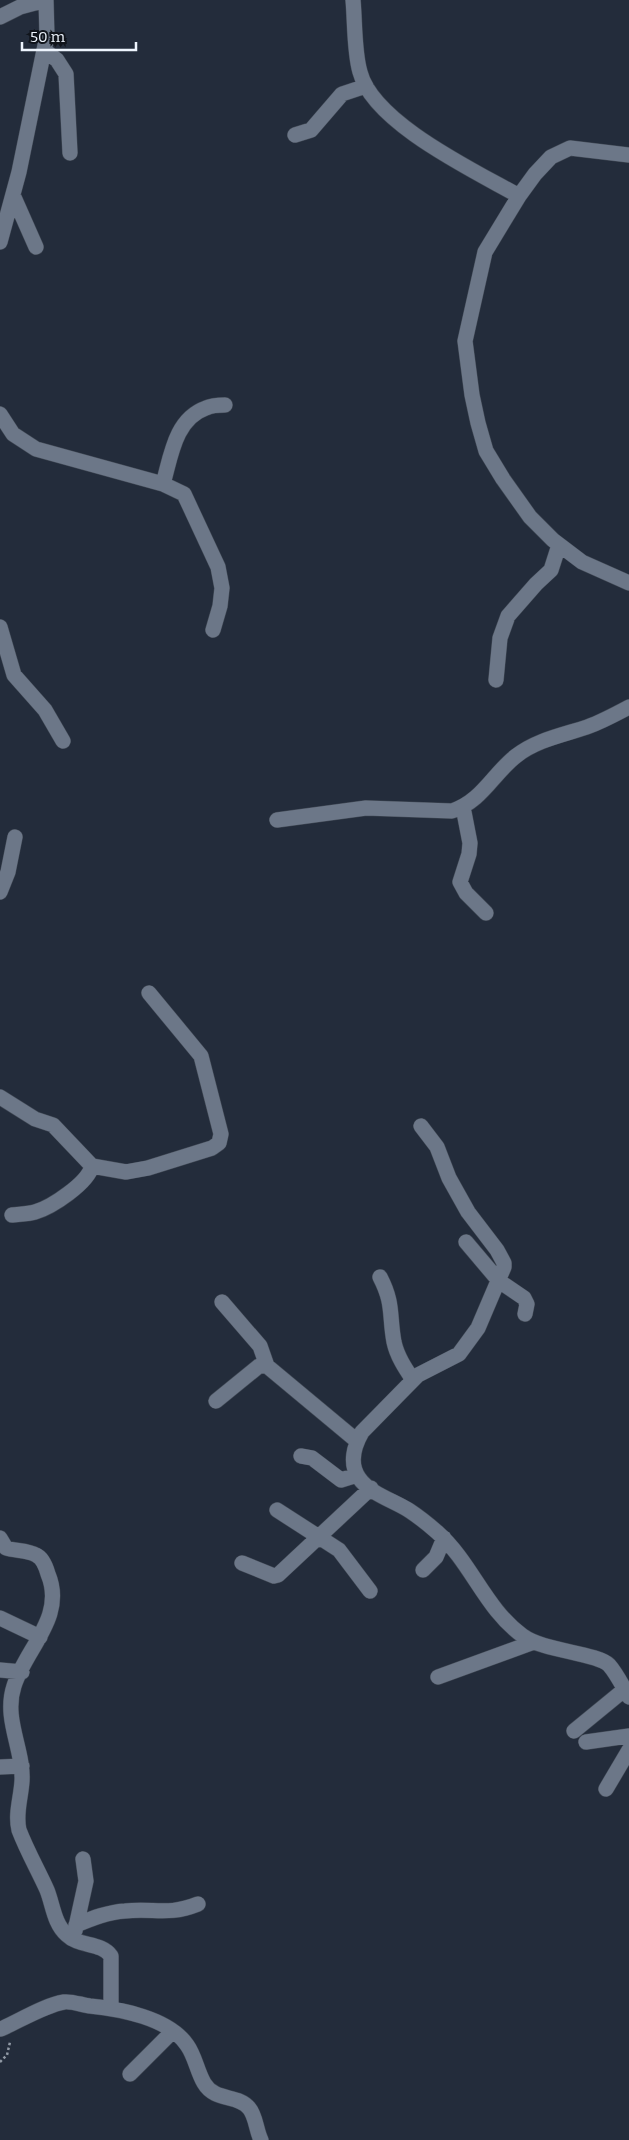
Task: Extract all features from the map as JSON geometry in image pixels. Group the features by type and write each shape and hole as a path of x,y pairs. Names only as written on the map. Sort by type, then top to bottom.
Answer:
{"street":[{"path":"0,17 20,7 46,0 47,36 13,195 0,242"},
{"path":"353,0 360,72 377,104 429,144 519,196"},
{"path":"44,50 57,60 66,74 70,152"},
{"path":"295,136 311,130 342,94 366,86"},
{"path":"629,155 570,148 551,157 519,196 485,252 465,341 472,395 486,451 530,518 559,545 582,562 629,583"},
{"path":"13,195 36,247"},
{"path":"163,484 176,436 192,414 207,407 225,405"},
{"path":"0,414 13,434 36,449 163,484 184,494 218,567 222,588 220,606 213,630"},
{"path":"496,680 500,638 508,616 551,570 559,545"},
{"path":"0,627 14,675 45,710 63,741"},
{"path":"277,820 366,808 452,811 475,800 516,756 532,745 590,726 629,707"},
{"path":"463,807 470,843 469,854 461,875 461,887 486,913"},
{"path":"0,892 8,872 15,838"},
{"path":"0,1096 36,1119 53,1125 92,1166 126,1172 140,1170 212,1148 219,1142 221,1134 201,1056 149,993"},
{"path":"421,1126 437,1147 448,1178 468,1212 504,1263 499,1280 478,1328 459,1354 421,1373 362,1432 357,1441 353,1460 354,1470 364,1483 410,1511 444,1538 456,1552 487,1601 502,1618 525,1638 603,1661 609,1665 627,1694 574,1731"},
{"path":"12,1215 36,1212 60,1199 85,1178 92,1166"},
{"path":"466,1242 499,1280 524,1298 527,1304 526,1314"},
{"path":"380,1278 392,1308 394,1342 398,1356 413,1380"},
{"path":"222,1302 260,1346 268,1366 357,1441"},
{"path":"216,1401 259,1366 268,1366"},
{"path":"301,1456 312,1458 341,1480 357,1475"},
{"path":"242,1563 274,1576 278,1575 371,1488"},
{"path":"277,1510 339,1550 370,1591"},
{"path":"0,1538 6,1548 36,1555 44,1563 53,1587 51,1615 14,1687 12,1706 14,1734 22,1766 17,1822 46,1889 57,1922 62,1930 73,1940 102,1948 111,1956 111,2007"},
{"path":"424,1570 436,1557 444,1538"},
{"path":"0,1618 40,1637"},
{"path":"438,1677 534,1642"},
{"path":"0,1670 22,1672"},
{"path":"586,1742 629,1736"},
{"path":"606,1789 629,1750"},
{"path":"0,1767 22,1766"},
{"path":"73,1940 86,1881 83,1859"},
{"path":"76,1924 104,1914 125,1911 181,1911 198,1904"},
{"path":"7,2026 52,2006 66,2002 111,2007 153,2020 187,2044 204,2083 211,2091 217,2096 241,2102 248,2106 252,2112 258,2140"},
{"path":"130,2074 172,2032"}],"path":[{"path":"0,2062 10,2049 7,2026"}]}
